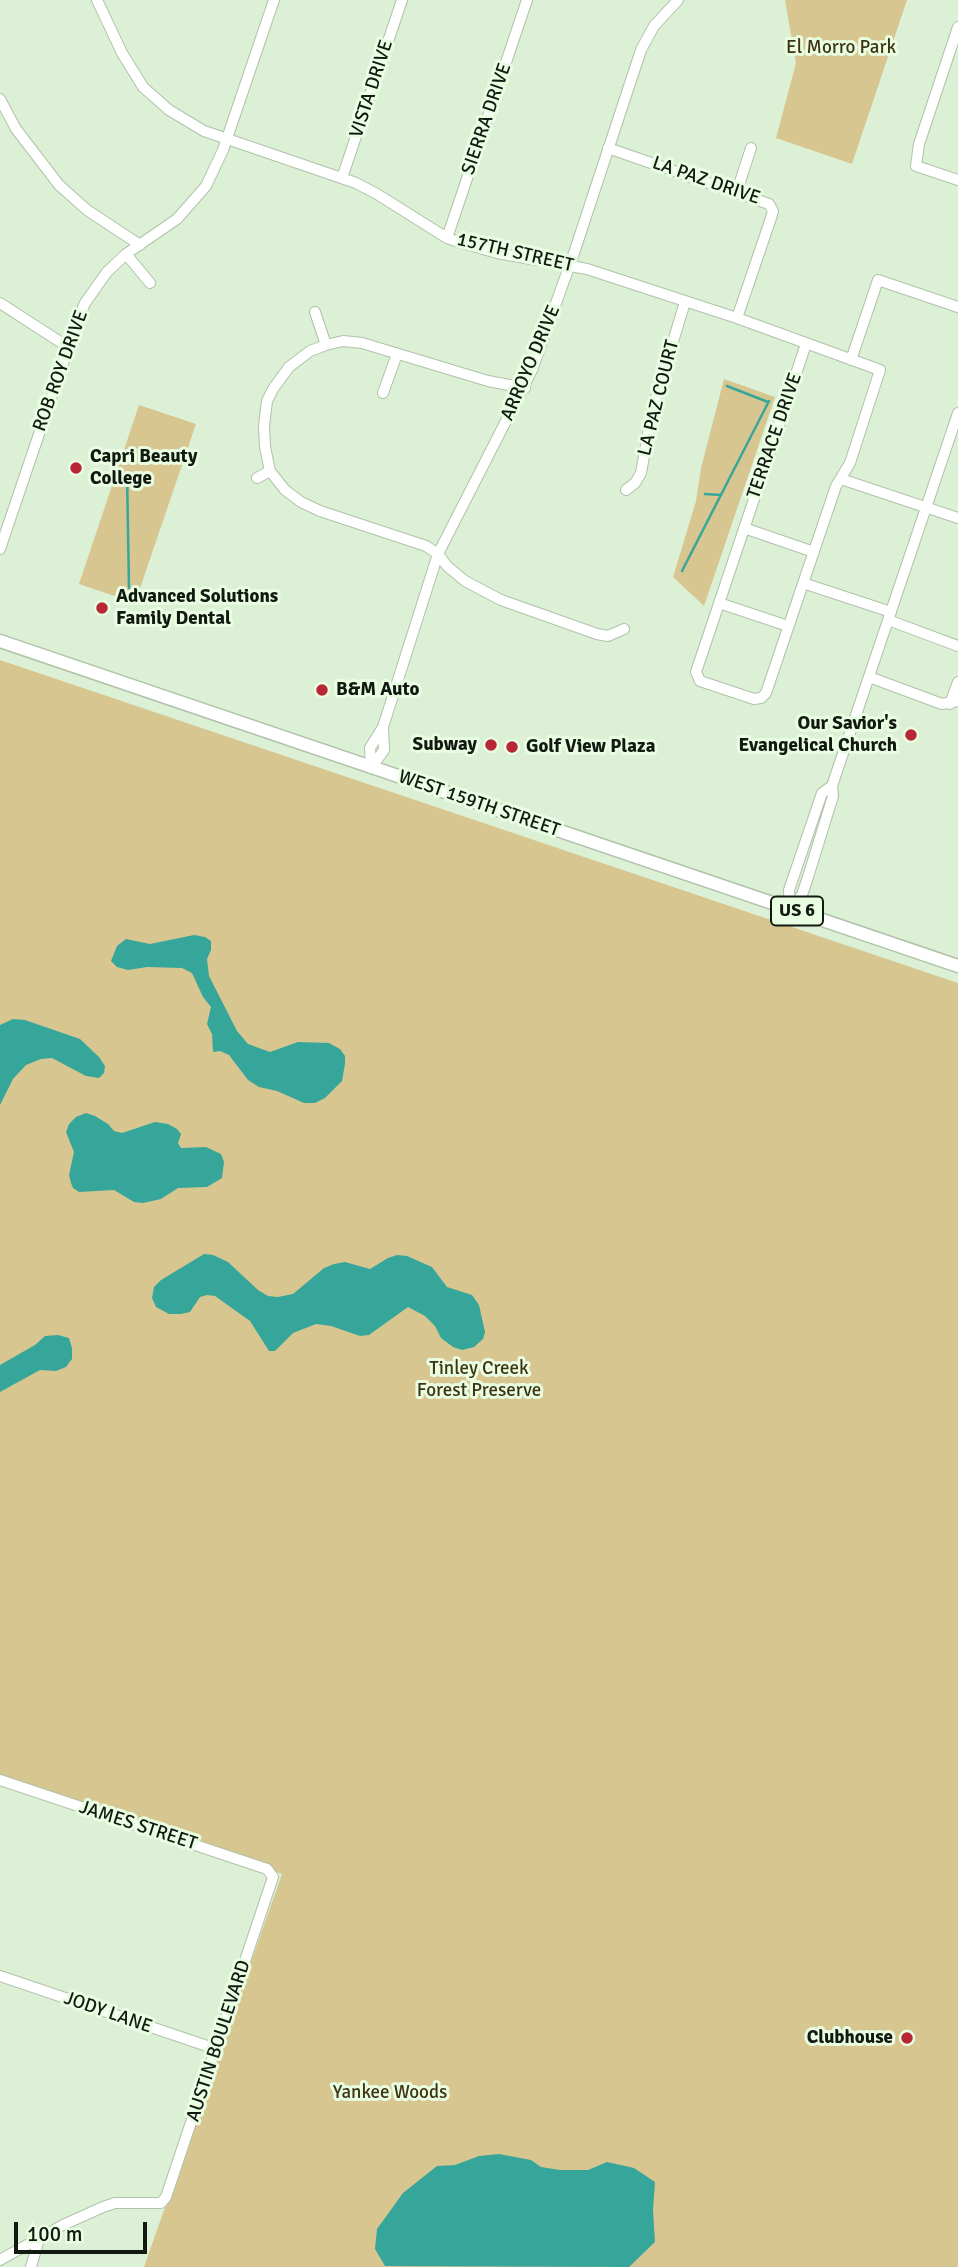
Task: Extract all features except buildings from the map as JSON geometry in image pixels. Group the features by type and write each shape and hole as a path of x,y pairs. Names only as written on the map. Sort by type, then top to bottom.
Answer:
{"main road":[{"name":"WEST 159TH STREET","path":"0,641 958,966"}],"street":[{"name":"157TH STREET","path":"97,0 122,53 143,87 186,121 227,139 342,178 377,194 447,238 497,253 570,265 737,318 880,370"},
{"name":"ROB ROY DRIVE","path":"0,549 78,319 94,289 107,272 126,254 177,219 197,199 212,174 227,139 274,0"},
{"name":"VISTA DRIVE","path":"342,178 402,0"},
{"name":"SIERRA DRIVE","path":"447,238 527,0"},
{"name":"ARROYO DRIVE","path":"371,768 384,750 383,727 438,554 525,387 570,265 646,40 662,15 678,0"},
{"path":"958,27 953,60 919,144 916,166 958,180"},
{"path":"0,99 16,130 59,185 87,211 140,245"},
{"name":"LA PAZ DRIVE","path":"608,148 766,201 773,211 737,318"},
{"path":"737,191 751,148"},
{"path":"126,254 150,283"},
{"path":"851,360 878,280 958,307"},
{"name":"LA PAZ COURT","path":"626,490 635,483 641,473 652,411 685,302"},
{"path":"0,303 68,347"},
{"path":"315,312 326,345"},
{"path":"525,387 488,381 362,343 344,341 326,345 297,359 272,389 265,410 264,426 270,471 285,490 301,502 320,511 426,546 465,581 501,600 597,634 608,636 624,629"},
{"name":"TERRACE DRIVE","path":"806,344 696,672 700,681 754,699 764,696 814,552 841,479 850,463 880,370"},
{"path":"383,393 397,354"},
{"path":"790,909 789,890 822,793 832,786 958,413"},
{"path":"257,478 270,471"},
{"path":"841,479 958,518"},
{"path":"744,528 814,552"},
{"path":"803,583 958,646"},
{"path":"719,603 788,626"},
{"path":"869,677 942,704 954,703 958,682"},
{"name":"JAMES STREET","path":"0,1780 267,1869 273,1877"},
{"name":"AUSTIN BOULEVARD","path":"39,2239 63,2225 115,2203 161,2203 166,2197 273,1877"},
{"name":"JODY LANE","path":"0,1976 216,2049"},
{"path":"0,2260 39,2239"},
{"path":"31,2267 39,2239"}],"green space":[{"name":"El Morro Park","path":"785,0 907,0 852,164 776,138 796,63"},
{"path":"724,379 775,397 704,606 673,577 696,501 701,468"},
{"path":"139,405 196,424 135,603 79,584"},
{"name":"Tinley Creek Forest Preserve","path":"0,660 958,983 958,2267 144,2267 282,1874 0,1778"}],"water":[{"path":"194,935 211,941 207,959 209,976 237,1031 248,1044 270,1052 298,1042 329,1043 340,1049 345,1056 342,1081 325,1098 315,1103 304,1103 277,1091 259,1087 248,1080 229,1055 220,1051 213,1052 212,1034 207,1024 211,1007 203,997 192,973 182,968 147,967 128,970 117,967 111,961 117,946 126,939 150,944"},
{"path":"13,1019 25,1020 80,1039 99,1057 105,1066 104,1073 99,1078 86,1076 52,1058 41,1059 26,1065 13,1079 0,1105 0,1025"},
{"path":"86,1113 108,1124 114,1131 122,1133 155,1122 168,1124 181,1134 178,1143 181,1148 206,1147 221,1154 224,1162 222,1178 207,1187 178,1188 161,1199 143,1203 134,1202 114,1190 79,1192 73,1188 69,1175 74,1152 66,1132 76,1117"},
{"path":"204,1254 228,1262 258,1290 268,1296 278,1297 293,1294 324,1268 334,1264 345,1262 370,1269 388,1258 407,1256 432,1267 447,1287 472,1295 479,1305 485,1332 483,1339 474,1347 462,1350 453,1347 441,1338 435,1326 425,1316 408,1307 369,1335 360,1336 316,1324 293,1333 275,1351 269,1351 250,1321 215,1296 200,1297 190,1312 181,1314 169,1314 156,1307 152,1298 154,1287"},
{"path":"45,1336 69,1338 72,1348 72,1359 66,1367 56,1371 40,1370 0,1392 0,1365 35,1345"},
{"path":"499,2154 531,2160 541,2167 560,2170 588,2170 607,2162 634,2168 655,2182 655,2242 629,2267 385,2266 375,2249 377,2229 403,2193 437,2166 455,2165 479,2156"}],"waterway":[{"path":"727,386 768,402"},
{"path":"682,571 769,401"},
{"path":"127,473 129,588"},
{"path":"705,494 721,495"}],"place":[{"name":"Capri Beauty College","path":"76,468"},
{"name":"Advanced Solutions Family Dental","path":"102,608"},
{"name":"B&M Auto","path":"322,690"},
{"name":"Our Savior's Evangelical Church","path":"911,735"},
{"name":"Subway","path":"491,745"},
{"name":"Golf View Plaza","path":"512,747"},
{"name":"Clubhouse","path":"907,2038"}],"park label":[{"name":"Yankee Woods","path":"390,2093"}]}
